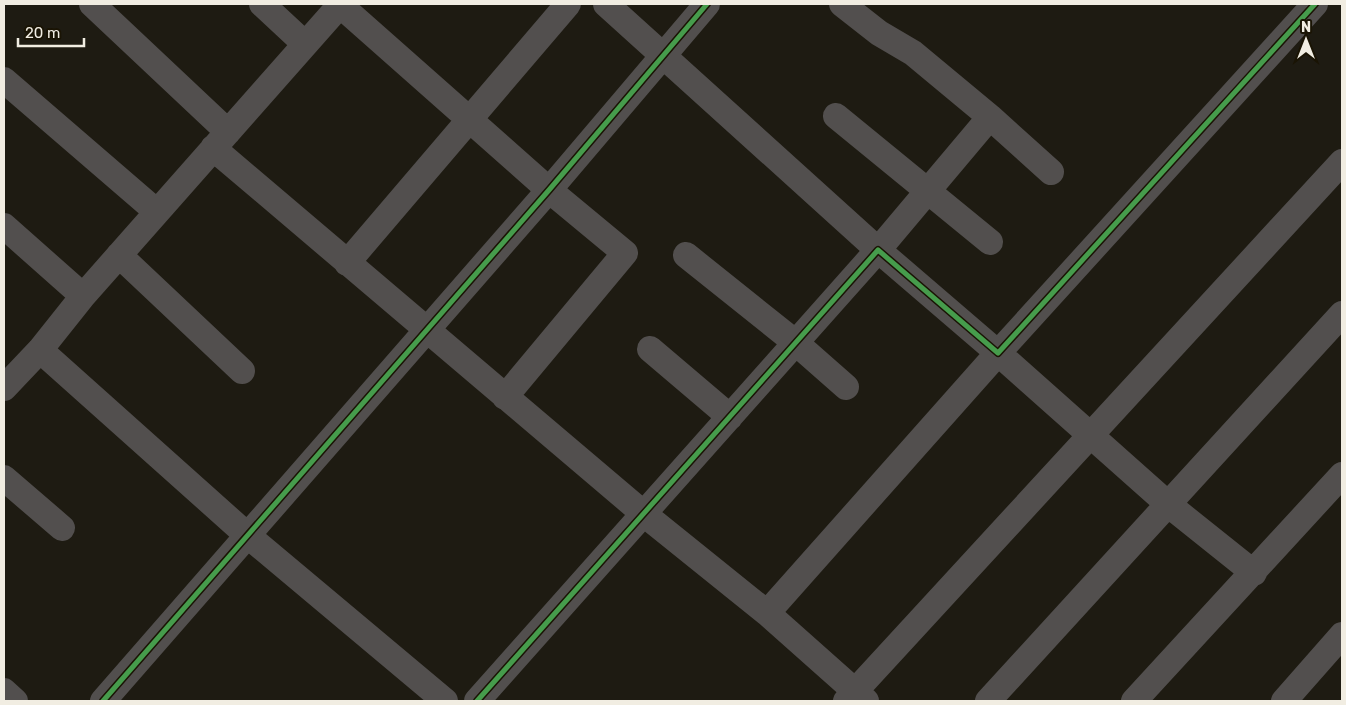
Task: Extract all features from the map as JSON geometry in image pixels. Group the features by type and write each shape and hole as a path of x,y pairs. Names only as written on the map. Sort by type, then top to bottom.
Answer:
{"street":[{"path":"92,4 221,140 347,264 644,514 767,613 856,698 1092,434 1342,162"},
{"path":"262,4 305,44"},
{"path":"5,383 40,350 82,296 341,4 548,190 626,253 506,397"},
{"path":"347,264 568,4"},
{"path":"606,4 665,55 878,250 1092,434 1169,505 1254,573"},
{"path":"103,701 427,330 707,4"},
{"path":"842,4 879,33 913,53 990,117 1051,172"},
{"path":"767,613 998,352 1315,4"},
{"path":"4,80 157,212"},
{"path":"836,116 990,242"},
{"path":"477,701 878,250 990,117"},
{"path":"4,226 82,296"},
{"path":"119,255 242,371"},
{"path":"686,255 796,343 846,386"},
{"path":"988,701 1342,314"},
{"path":"650,349 730,417"},
{"path":"40,350 246,535 445,701"},
{"path":"1134,701 1254,573 1342,475"},
{"path":"4,478 62,528"},
{"path":"1284,701 1342,635"},
{"path":"4,691 15,701"}],"cycle path":[{"path":"103,701 549,190 707,4"},
{"path":"477,701 878,250 998,353 1315,4"}]}
